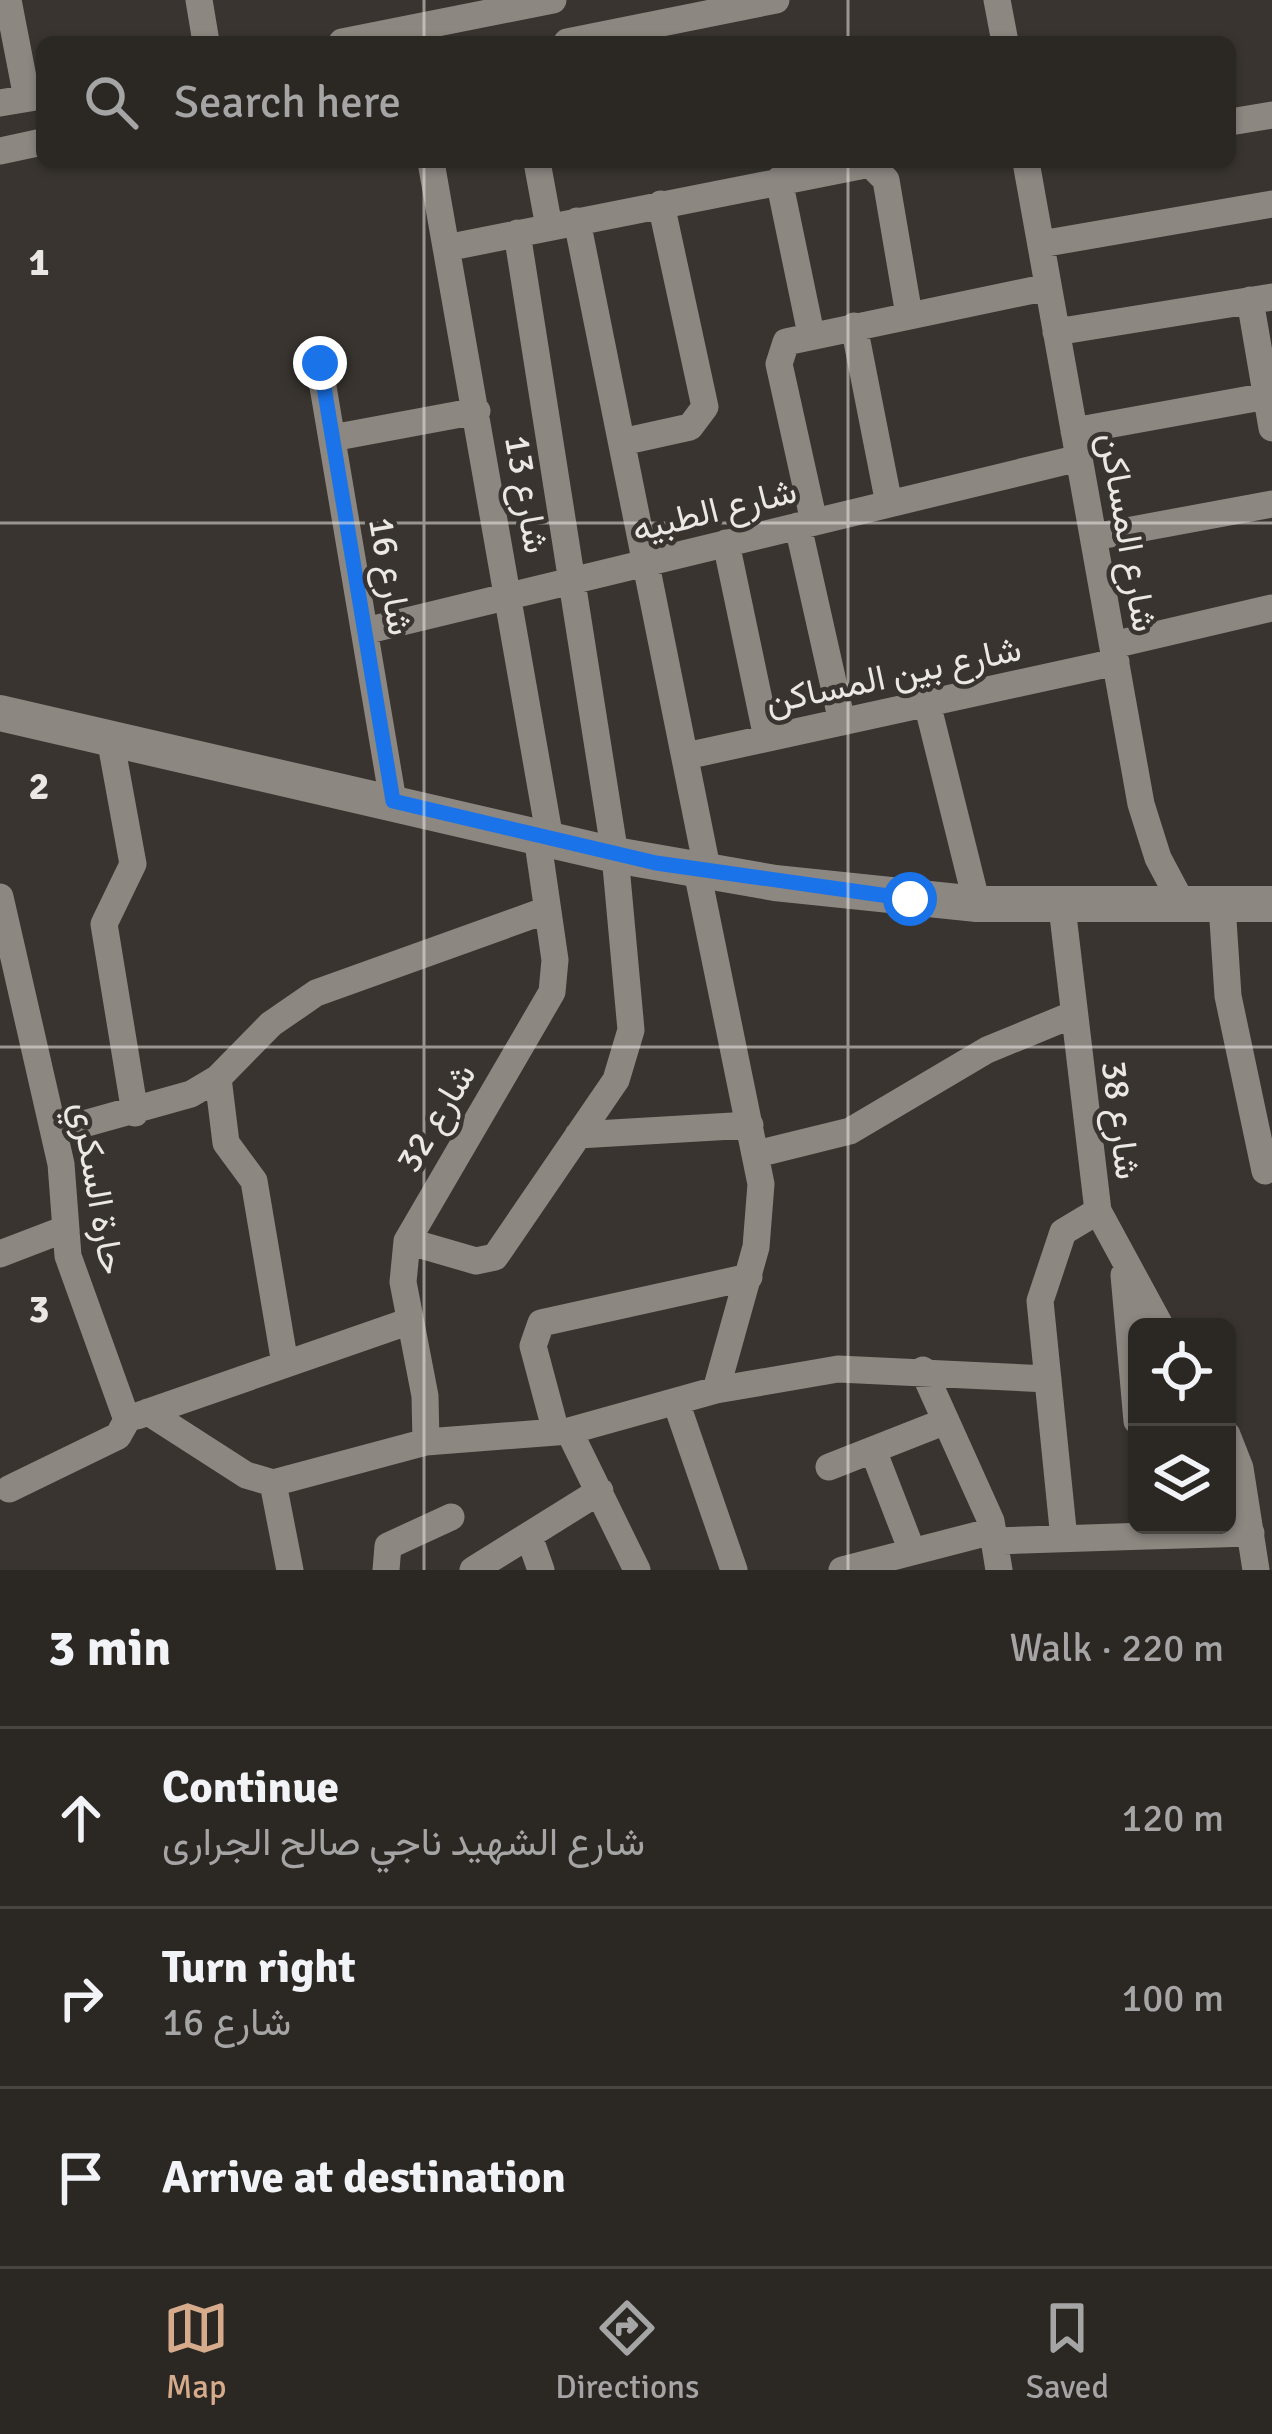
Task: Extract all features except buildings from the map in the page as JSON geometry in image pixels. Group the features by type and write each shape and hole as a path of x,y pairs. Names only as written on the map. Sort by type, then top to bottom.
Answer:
{"street":[{"path":"8,0 23,99"},
{"path":"199,0 205,36"},
{"path":"358,36 418,14 554,0"},
{"path":"592,36 723,5 776,0"},
{"path":"997,0 1004,36"},
{"path":"1236,121 1272,115"},
{"path":"0,151 36,143"},
{"name":"شارع 13","path":"432,168 509,596 543,838"},
{"path":"540,168 563,224 622,442 686,756 703,872 757,1154 760,1216 749,1277 716,1390"},
{"path":"446,248 849,168"},
{"path":"876,168 884,173 909,315"},
{"name":"شارع المساكن","path":"1027,168 1148,831 1184,907"},
{"path":"779,181 811,334"},
{"path":"1041,244 1272,203"},
{"path":"622,442 690,427 705,407 661,205"},
{"path":"407,1241 489,1261 616,1081 631,1030 614,855 517,233"},
{"path":"842,722 779,364 786,342 1048,287"},
{"path":"1057,332 1261,298 1272,428"},
{"path":"854,326 890,504"},
{"name":"شارع 16","path":"320,363 393,801"},
{"name":"شارع الطبيه","path":"365,631 890,504 1077,444 1267,396"},
{"path":"332,438 477,412"},
{"path":"1094,537 1272,504"},
{"path":"726,543 767,738"},
{"name":"شارع بين المساكن","path":"686,756 927,703 1272,608"},
{"path":"927,703 977,904"},
{"path":"0,712 703,872 977,904 1272,904"},
{"path":"110,738 133,864 104,923 135,1113"},
{"name":"شارع 32","path":"426,1442 425,1396 403,1282 407,1241 417,1216 552,992 555,960 543,838"},
{"name":"حارة السكري","path":"0,897 55,1132 75,1283 138,1416"},
{"path":"1222,905 1228,996 1265,1171"},
{"name":"شارع 38","path":"1061,907 1098,1211 1155,1318"},
{"path":"55,1132 135,1113 218,1078 292,1007 316,993 547,910"},
{"path":"757,1154 850,1132 987,1050 1072,1015"},
{"path":"1243,1077 1272,1073"},
{"path":"218,1078 226,1143 254,1180 284,1364"},
{"path":"578,1136 750,1125"},
{"path":"1064,1539 1040,1301 1063,1232 1098,1211"},
{"path":"0,1254 65,1228"},
{"path":"1123,1265 1128,1321"},
{"path":"637,1570 600,1491 563,1432 533,1346 541,1323 749,1277"},
{"path":"9,1490 118,1436 138,1416 410,1321"},
{"path":"138,1416 246,1475 273,1483 426,1442 563,1432 716,1390 838,1369 1048,1379"},
{"path":"923,1370 996,1548"},
{"path":"676,1402 734,1570"},
{"path":"829,1467 946,1421"},
{"path":"873,1450 918,1556"},
{"path":"1236,1458 1256,1570"},
{"path":"273,1483 290,1570"},
{"path":"473,1570 600,1491"},
{"path":"386,1570 388,1546 451,1517"},
{"path":"842,1570 918,1556 1128,1532"},
{"path":"1236,1533 1250,1533"},
{"path":"529,1536 541,1570"}],"route":[{"path":"320,363 393,801 708,873 910,899"}]}
